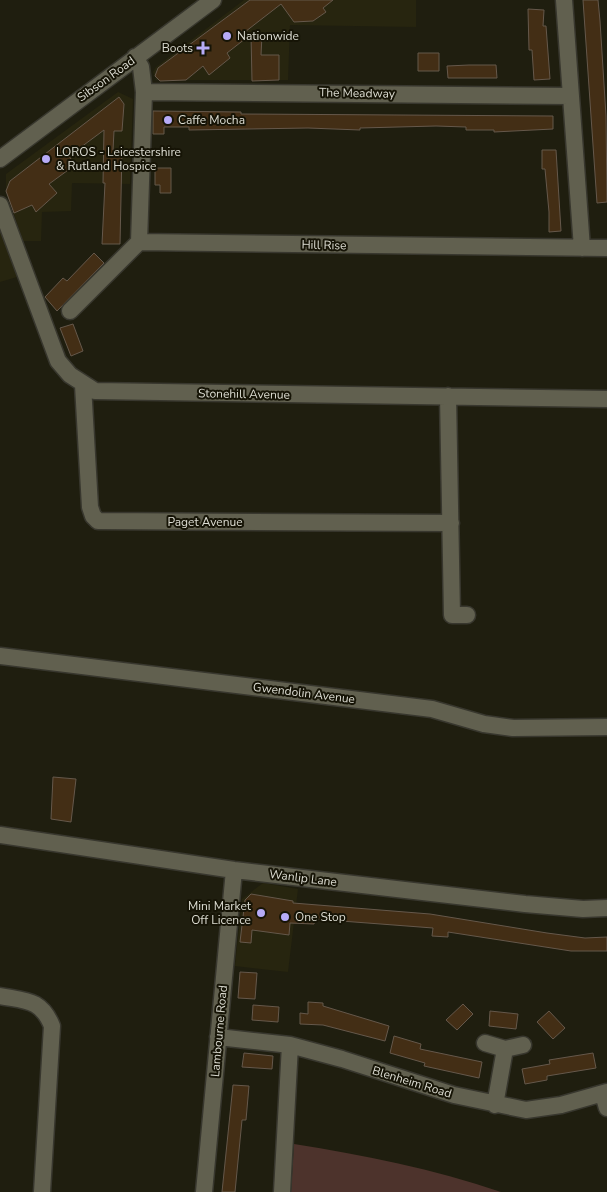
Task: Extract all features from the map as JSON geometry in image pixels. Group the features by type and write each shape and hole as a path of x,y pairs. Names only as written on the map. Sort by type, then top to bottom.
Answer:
{"street":[{"name":"Sibson Road","path":"0,159 213,0"},
{"path":"564,0 582,248"},
{"path":"70,311 139,242 144,92 141,67 136,57"},
{"name":"The Meadway","path":"144,92 570,96"},
{"name":"Stonehill Avenue","path":"0,205 50,344 58,361 70,376 94,391 607,399"},
{"name":"Hill Rise","path":"139,242 607,248"},
{"name":"Paget Avenue","path":"83,385 90,507 93,516 98,522 451,523"},
{"path":"448,396 452,615 467,615"},
{"name":"Gwendolin Avenue","path":"0,656 432,709 484,724 513,728 607,727"},
{"name":"Wanlip Lane","path":"0,836 234,870 525,904 583,909 607,908"},
{"name":"Lambourne Road","path":"204,1192 234,870"},
{"path":"0,996 33,1002 46,1012 52,1026 42,1192"},
{"name":"Blenheim Road","path":"218,1037 290,1045 342,1059 403,1081 495,1105 526,1110 606,1098"},
{"path":"485,1043 505,1049 523,1045"},
{"path":"282,1192 290,1045"},
{"path":"495,1105 505,1049"}],"shaded area":[{"path":"244,0 416,0 416,27 290,25 288,80 156,80 153,72 156,67"},
{"path":"118,92 133,99 130,184 72,183 71,211 42,212 41,241 23,241 6,191 6,174"},
{"path":"0,219 17,277 0,282"},
{"path":"263,883 298,889 288,972 235,966 242,899"},
{"path":"294,1144 346,1153 450,1176 501,1192 291,1192"}],"building":[{"path":"250,0 333,0 323,8 326,12 313,21 294,22 281,4 241,35 250,35 227,53 230,58 209,75 203,66 186,80 160,81 155,76 158,68"},
{"path":"583,0 598,0 600,21 606,116 607,202 597,203"},
{"path":"528,9 544,10 543,26 546,26 550,79 534,80 532,50 529,50"},
{"path":"251,35 262,35 261,55 279,55 279,80 252,81"},
{"path":"418,53 439,53 439,71 418,71"},
{"path":"496,65 497,78 448,78 447,66"},
{"path":"119,97 124,104 122,131 114,131 113,150 122,150 120,244 102,244 105,183 103,183 104,130 69,156 75,165 49,184 57,193 36,212 32,205 14,213 6,191 10,181"},
{"path":"153,111 241,112 241,114 553,116 553,129 494,132 494,130 466,130 466,127 436,126 360,128 360,130 308,128 189,130 189,127 164,127 164,134 153,134"},
{"path":"542,150 556,150 561,231 549,232 549,212 545,169 542,169"},
{"path":"155,168 171,168 171,193 160,193 160,185 155,185"},
{"path":"94,253 104,263 57,311 45,297 63,278 67,281"},
{"path":"73,324 83,351 71,356 60,328"},
{"path":"53,777 76,779 71,822 51,819"},
{"path":"251,894 293,901 293,903 430,914 585,938 607,937 607,951 571,951 448,932 448,937 432,936 433,928 315,919 314,924 290,923 289,935 252,930 251,943 240,942 245,900"},
{"path":"240,972 257,973 255,999 238,998"},
{"path":"308,1002 323,1003 323,1006 389,1026 385,1041 323,1025 300,1024 300,1013 308,1014"},
{"path":"463,1004 473,1014 457,1030 446,1020"},
{"path":"253,1005 279,1007 278,1022 252,1020"},
{"path":"490,1011 518,1014 516,1029 489,1026"},
{"path":"549,1011 565,1028 553,1039 537,1022"},
{"path":"394,1036 421,1044 420,1049 482,1062 479,1078 424,1066 425,1063 390,1053"},
{"path":"244,1053 273,1056 272,1069 242,1067"},
{"path":"593,1053 596,1068 547,1076 547,1080 525,1084 522,1069 550,1064 549,1060"},
{"path":"233,1085 249,1086 246,1120 242,1120 235,1192 222,1192"}],"place":[{"name":"Nationwide","path":"227,36"},
{"name":"Boots","path":"203,48"},
{"name":"Caffe Mocha","path":"168,120"},
{"name":"LOROS - Leicestershire & Rutland Hospice","path":"46,159"},
{"name":"Mini Market Off Licence","path":"261,913"},
{"name":"One Stop","path":"285,917"}]}
